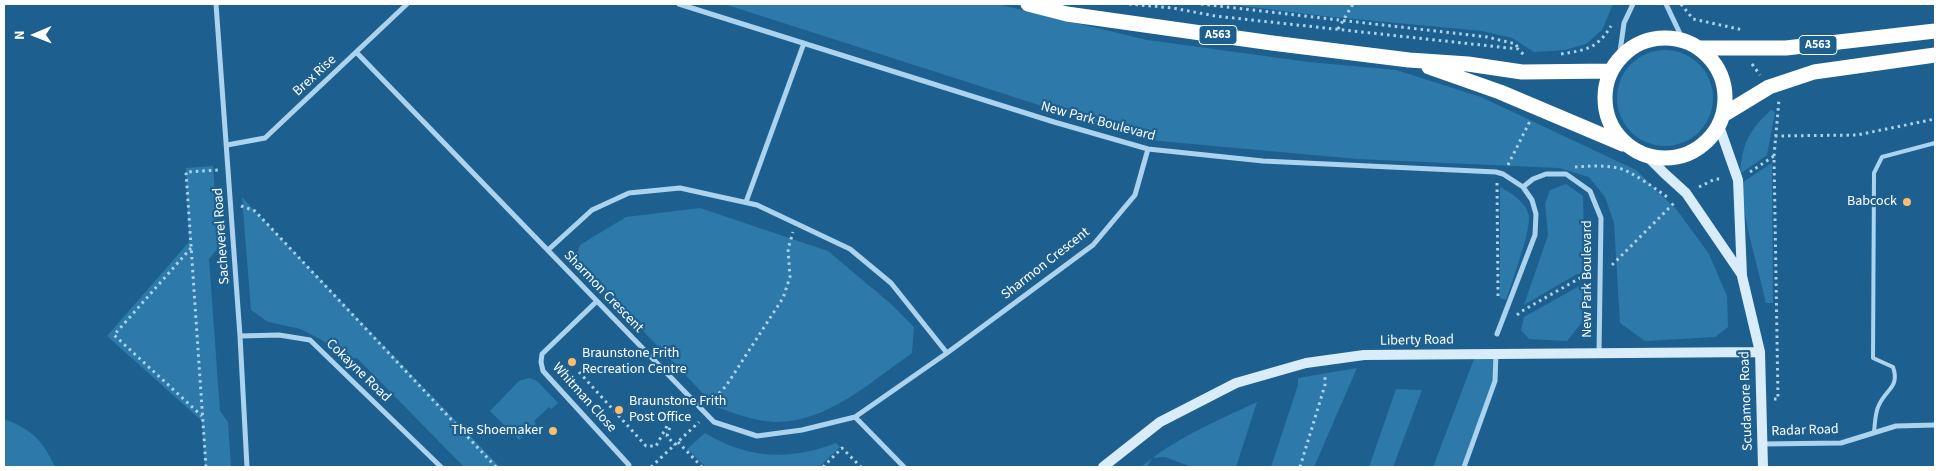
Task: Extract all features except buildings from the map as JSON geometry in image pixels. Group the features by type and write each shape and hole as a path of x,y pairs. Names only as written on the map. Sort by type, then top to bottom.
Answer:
{"highway":[{"name":"A563","path":"1028,4 1076,15 1272,43 1409,60 1468,64 1522,72 1615,65"},
{"name":"A563","path":"1699,48 1786,48 1935,31"},
{"path":"1666,38 1683,40 1699,48 1713,61 1722,78 1725,96 1721,120 1710,139 1697,150 1681,157 1665,159 1648,157 1628,146 1616,134 1608,120 1604,103 1605,87 1615,65 1632,47 1649,40 1666,38"},
{"name":"A563","path":"1721,120 1769,87 1814,72 1935,56"},
{"name":"A563","path":"1409,60 1500,92 1628,146"}],"street":[{"name":"Sacheverel Road","path":"216,4 229,169 247,467"},
{"name":"Brex Rise","path":"227,145 265,138 407,4"},
{"name":"New Park Boulevard","path":"679,4 1054,122 1148,149 1263,161 1496,172 1503,174 1523,187 1532,200 1536,214 1535,235 1497,334"},
{"path":"1615,65 1624,23 1633,4"},
{"path":"1666,4 1683,40"},
{"path":"746,202 804,43"},
{"name":"Sharmon Crescent","path":"356,53 714,422 756,436 802,430 855,417 947,353 1093,245 1135,195 1148,149"},
{"name":"Scudamore Road","path":"1721,120 1738,180 1742,276 1760,352 1763,467"},
{"name":"Scudamore Road","path":"1648,157 1686,193 1742,276"},
{"path":"1523,187 1546,174 1566,174"},
{"name":"New Park Boulevard","path":"1566,174 1590,191 1601,218 1600,354"},
{"name":"Sharmon Crescent","path":"548,250 592,210 629,193 680,188 746,202 757,205 850,249 891,283 947,353"},
{"name":"Whitman Close","path":"597,301 542,354 541,367 629,466"},
{"name":"Cokayne Road","path":"240,336 279,335 310,340 441,467"},
{"name":"Liberty Road","path":"1103,467 1160,422 1236,383 1306,363 1364,355 1760,352"},
{"path":"1464,467 1495,381 1496,354"},
{"path":"855,417 904,467"},
{"name":"Radar Road","path":"1763,444 1841,443 1896,426 1935,425"}],"lane":[{"path":"1874,432 1878,406 1894,384 1896,376 1893,367 1873,358 1874,173 1882,157 1935,143"}],"path":[{"path":"1129,4 1173,8 1216,16 1518,49"},
{"path":"1201,4 1487,37 1516,44 1518,49 1524,54 1533,54"},
{"path":"1338,29 1353,4"},
{"path":"1681,4 1693,19 1746,31 1746,48 1750,62 1780,101 1775,136 1778,399 1760,400"},
{"path":"1560,54 1587,50 1603,39 1616,19"},
{"path":"1775,136 1857,135 1935,119"},
{"path":"1566,174 1574,167 1620,168 1654,187 1674,202"},
{"path":"206,467 186,172 229,169"},
{"path":"1496,172 1498,311 1502,324"},
{"path":"231,202 255,211 496,467"},
{"path":"651,467 705,413 726,386 783,298 790,277 788,249 796,224"},
{"path":"191,247 114,335 203,416"},
{"path":"1497,334 1522,311 1580,278 1600,277"},
{"path":"1300,467 1325,385 1326,361"},
{"path":"579,372 646,446 656,446 667,426 670,427 667,436 702,467"},
{"path":"823,467 842,448 861,467"}],"shaded area":[{"path":"724,4 997,4 1147,40 1309,62 1396,70 1481,97 1636,170 1677,210 1709,254 1727,296 1728,327 1715,337 1645,341 1620,323 1614,223 1605,197 1589,177 1559,168 1357,159 1148,140"},
{"path":"1228,4 1613,4 1602,30 1586,44 1565,50 1534,52 1512,38 1482,31 1323,16"},
{"path":"1665,50 1683,53 1699,64 1710,80 1713,98 1710,116 1699,132 1683,143 1665,146 1647,143 1631,132 1620,116 1617,98 1620,80 1631,64 1647,53"},
{"path":"1771,110 1775,112 1767,155 1740,174 1748,138 1757,124"},
{"path":"1772,163 1773,303 1766,303 1748,230 1740,184"},
{"path":"213,166 219,247 209,259 220,411 228,422 231,467 205,467 202,421 107,336 189,242 186,168"},
{"path":"1566,184 1583,196 1585,274 1577,274 1524,305 1548,235 1545,204 1550,190"},
{"path":"1500,187 1514,195 1522,203 1529,217 1524,246 1506,300 1500,298"},
{"path":"242,197 500,467 464,467 357,358 345,359 325,342 301,329 268,322 251,310"},
{"path":"700,208 828,251 891,304 914,327 912,353 849,398 814,415 795,420 768,422 716,407 575,260 580,245 626,217"},
{"path":"1581,285 1583,290 1583,321 1567,341 1529,339 1521,330 1524,317"},
{"path":"1496,354 1495,381 1464,467 1433,467 1474,359"},
{"path":"1357,368 1314,467 1271,467 1298,385 1298,378"},
{"path":"529,378 537,381 558,403 551,409 549,407 534,421 536,424 519,440 490,411 519,381"},
{"path":"1396,389 1422,390 1393,467 1369,467"},
{"path":"1257,402 1236,467 1192,467 1165,457 1152,458 1197,431"},
{"path":"4,419 22,427 41,442 55,467 4,467"},
{"path":"705,433 737,448 769,454 802,453 836,443 840,447 819,467 706,467 687,449"},
{"path":"1152,459 1147,467 1141,467"}],"place":[{"name":"Babcock","path":"1907,202"},
{"name":"Braunstone Frith Recreation Centre","path":"572,362"},
{"name":"Braunstone Frith Post Office","path":"619,410"},
{"name":"The Shoemaker","path":"553,431"}]}
